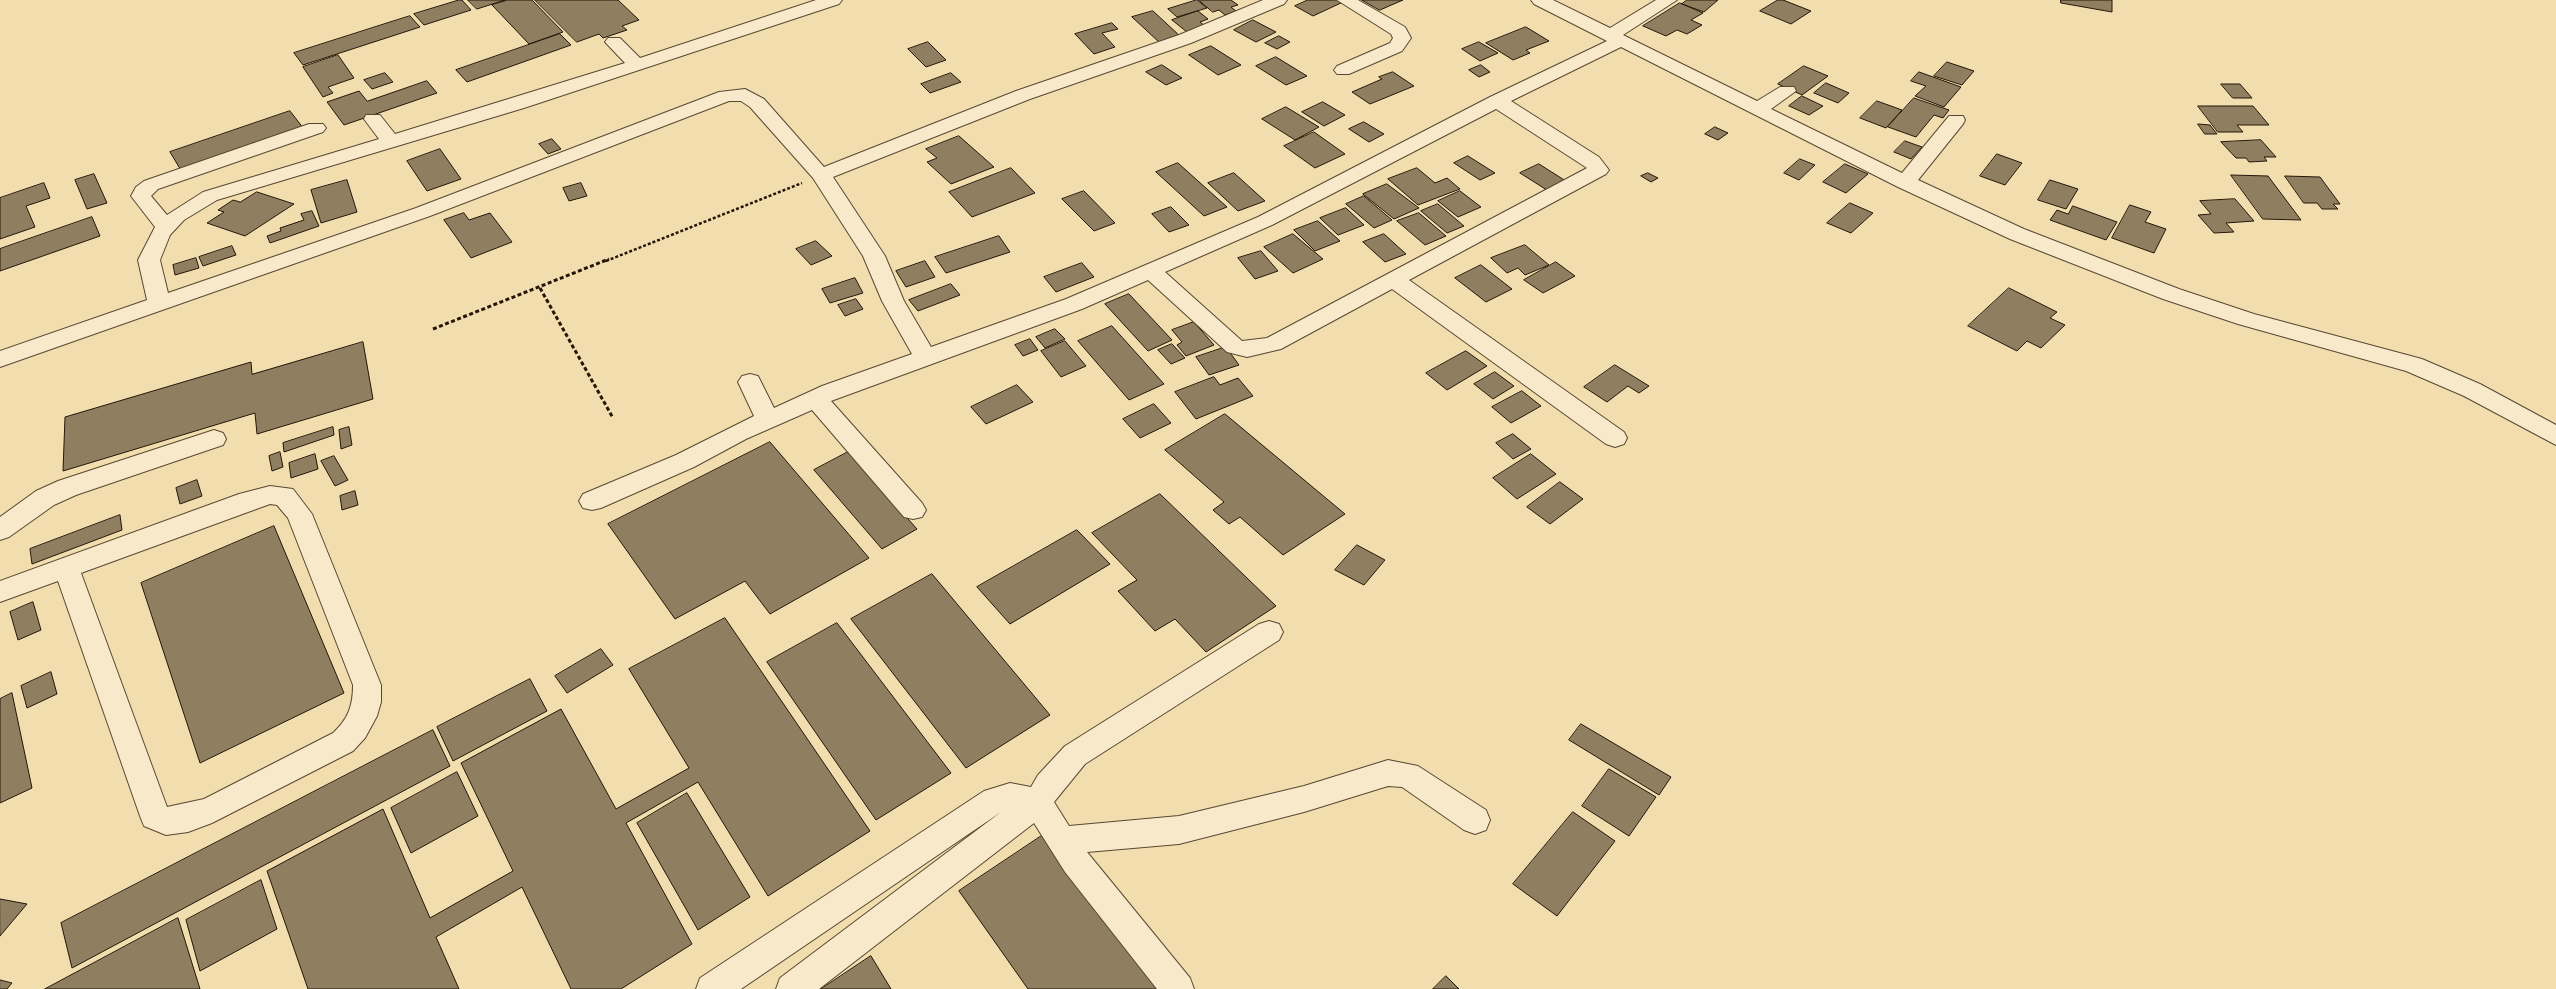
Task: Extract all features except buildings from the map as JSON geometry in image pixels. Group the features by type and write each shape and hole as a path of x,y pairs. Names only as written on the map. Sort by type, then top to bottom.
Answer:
{"street":[{"path":"159,303 149,260 166,227 177,216 210,196 517,104 834,0"},
{"path":"821,175 1023,95 1185,39 1278,0"},
{"path":"1343,70 1396,47 1402,38 1399,32 1346,0"},
{"path":"1540,0 1905,183 2017,234 2172,294 2254,321 2422,368 2472,390 2556,436"},
{"path":"592,501 659,473 830,392 926,359 1074,304 1265,221 1615,39 1668,0"},
{"path":"614,42 636,64"},
{"path":"1757,109 1787,91"},
{"path":"0,359 423,212 641,127 708,102 737,94 744,95 757,102 821,175 874,256 893,300 926,359"},
{"path":"1151,271 1235,347 1247,349 1273,344 1599,170 1592,161 1497,102"},
{"path":"373,119 390,141"},
{"path":"1905,183 1956,120"},
{"path":"166,227 141,196 143,190 151,185 316,128"},
{"path":"1394,280 1616,438"},
{"path":"750,382 768,421"},
{"path":"816,399 913,510"},
{"path":"0,530 45,498 68,488 214,439"},
{"path":"0,592 66,567 248,500 270,496 284,496 299,514 367,685 368,700 359,725 343,742 212,810 188,818 166,821 155,816 66,567"},
{"path":"792,989 1037,803 1048,784 1075,755 1269,632"},
{"path":"1061,841 1179,830 1304,799 1388,773 1408,775 1475,820"},
{"path":"712,989 995,800 1007,796 1019,796 1037,803 1061,841 1145,951 1178,989"}],"path":[{"path":"433,329 821,175"},
{"path":"540,288 612,418"}]}
